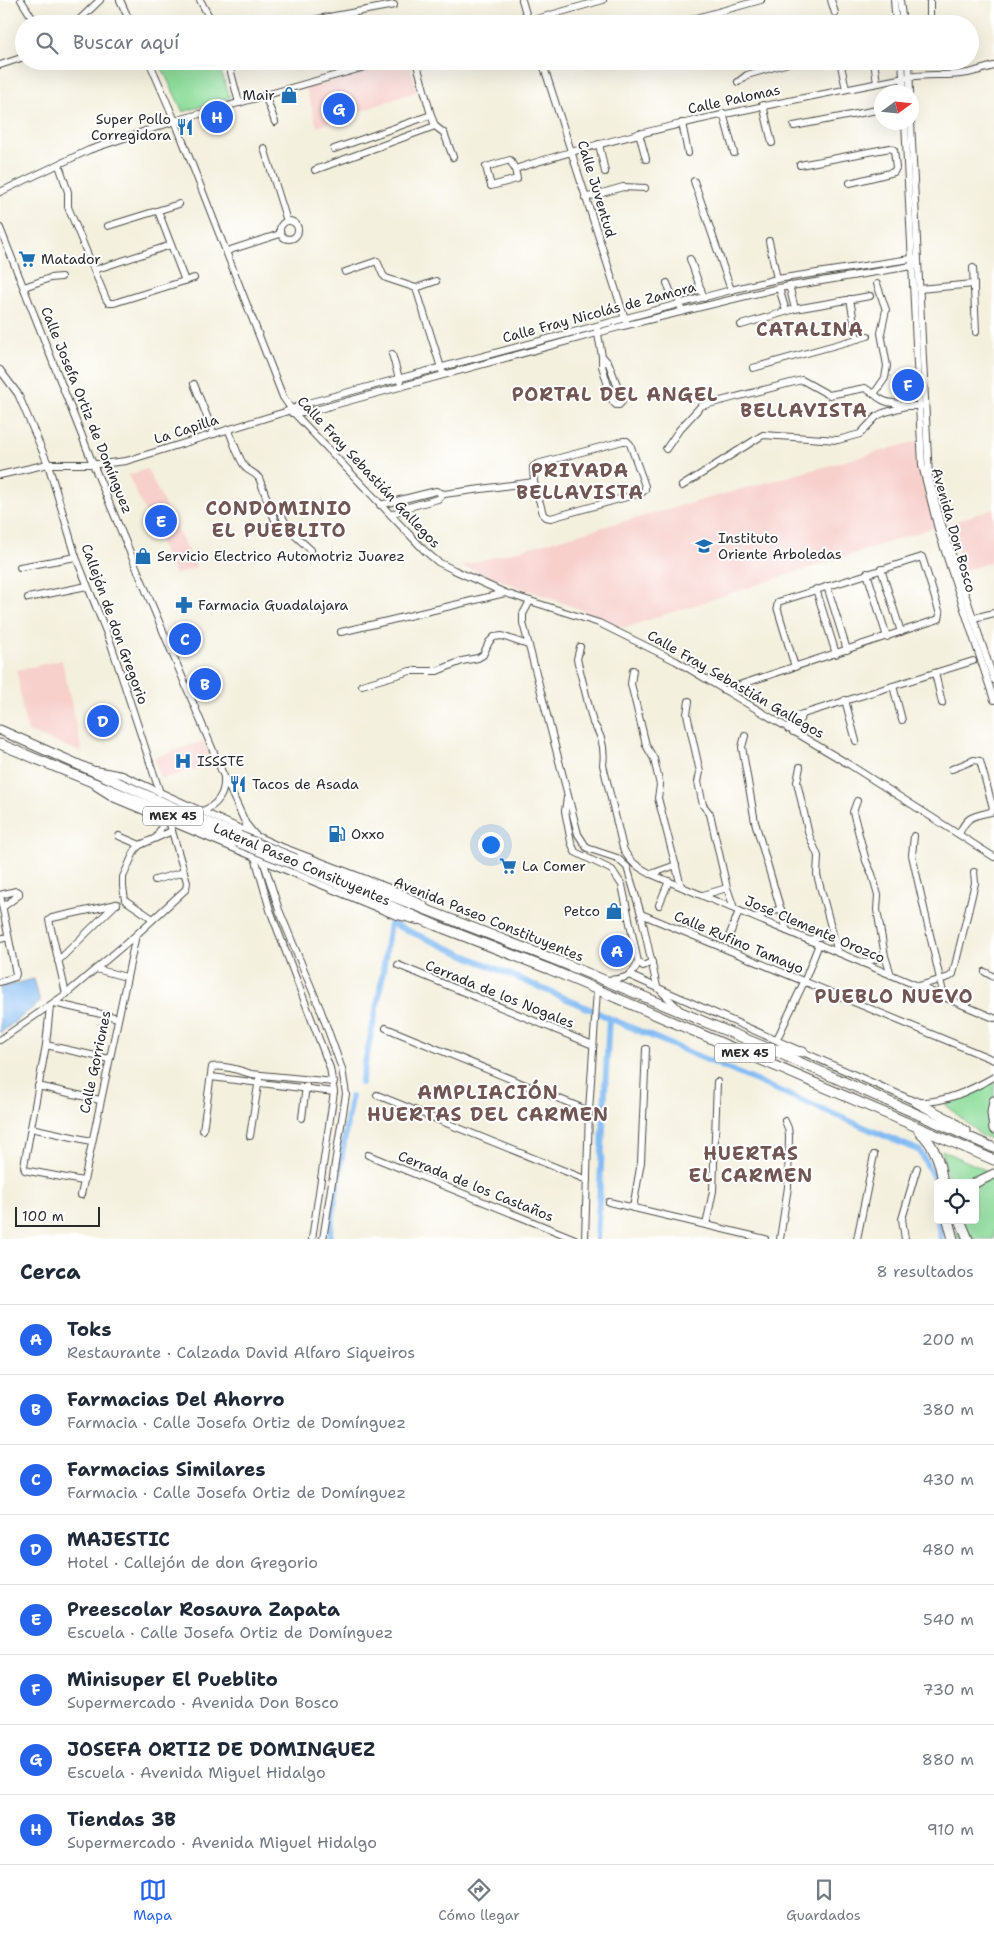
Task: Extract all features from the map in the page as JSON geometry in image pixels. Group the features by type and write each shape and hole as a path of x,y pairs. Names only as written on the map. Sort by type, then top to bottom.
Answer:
{"highway":[{"name":"Avenida Paseo Constituyentes","path":"0,730 239,836 604,980 765,1047 994,1148"},
{"name":"Avenida Paseo Constituyentes","path":"0,744 295,865 435,925 597,990 994,1160"},
{"path":"765,1047 803,1052"},
{"path":"916,1102 952,1121 976,1140"},
{"path":"994,1102 992,1119 994,1129"},
{"path":"911,1125 926,1137 934,1149 939,1160 942,1179"},
{"path":"979,1181 994,1174"},
{"path":"949,1224 953,1239"},
{"path":"961,1224 968,1239"}],"street":[{"path":"21,0 30,15"},
{"path":"84,15 100,0"},
{"path":"120,0 127,15"},
{"path":"200,0 208,15"},
{"path":"522,0 527,15"},
{"path":"553,15 603,0"},
{"path":"707,15 761,0"},
{"path":"831,0 835,13"},
{"path":"894,0 895,15"},
{"path":"900,0 902,15"},
{"path":"930,0 930,15"},
{"path":"337,15 394,4"},
{"path":"0,65 15,60"},
{"name":"Calle Palomas","path":"515,169 572,150 763,104 906,77 968,73 994,66"},
{"name":"Calle Fray Sebastián Gallegos","path":"153,70 227,251 283,398 290,411 425,551 438,562 505,593 600,623 676,661 994,857"},
{"path":"230,70 239,103"},
{"path":"0,192 89,150 175,121 354,70"},
{"path":"418,70 435,126 444,133 453,158"},
{"name":"Calle Juventud","path":"545,70 626,322"},
{"path":"738,82 747,75 764,70"},
{"path":"842,70 846,89"},
{"path":"875,70 877,83"},
{"path":"904,70 908,85"},
{"path":"905,85 907,70"},
{"path":"266,95 275,122"},
{"path":"763,104 772,143"},
{"path":"794,126 874,111"},
{"path":"724,113 734,153"},
{"path":"334,148 431,115"},
{"path":"682,123 688,153"},
{"path":"315,170 435,126"},
{"name":"Avenida Don Bosco","path":"905,130 915,262 919,289 922,465 937,520 974,618 994,680"},
{"name":"Avenida Don Bosco","path":"912,130 915,262 922,406"},
{"path":"639,133 646,159"},
{"path":"599,144 605,172"},
{"path":"264,148 287,221"},
{"path":"800,165 890,148 894,150 896,170 893,173 850,183"},
{"path":"895,159 907,157"},
{"path":"510,160 515,169 517,179 494,186 490,184 485,169 488,166 510,160"},
{"path":"58,165 68,192 68,207 109,303 194,278"},
{"path":"694,181 731,290"},
{"path":"585,198 623,187 645,188"},
{"path":"108,226 179,204"},
{"path":"158,211 185,281"},
{"path":"287,221 296,223 298,234 292,239 288,240 280,234 281,224 287,221"},
{"name":"Calle Josefa Ortiz de Domínguez","path":"0,228 93,464 223,775 245,822 270,910 328,1062 334,1082 334,1092 312,1239"},
{"path":"227,251 280,234"},
{"path":"769,241 777,280"},
{"path":"94,270 171,245"},
{"path":"690,259 704,298"},
{"path":"345,272 377,261 386,278 416,288 436,281"},
{"name":"Calle Fray Nicolás de Zamora","path":"290,411 312,410 402,387 598,333 680,304 731,290 777,280 915,262"},
{"name":"Calle Fray Nicolás de Zamora","path":"290,411 304,404 596,325 626,322 682,312 768,290 915,262"},
{"path":"973,268 976,332"},
{"path":"24,287 50,278 61,277"},
{"path":"766,282 768,290"},
{"path":"667,283 671,293 678,297 682,312"},
{"path":"874,394 882,383 886,372 885,351 881,333 886,310 877,284"},
{"path":"919,289 974,284"},
{"path":"789,286 795,309"},
{"path":"416,288 444,375"},
{"path":"780,288 786,311"},
{"path":"678,297 701,289"},
{"path":"742,324 795,309 870,296"},
{"path":"850,299 857,339"},
{"path":"596,325 602,366 613,402 619,405 622,402 622,398 608,364 602,356"},
{"path":"753,368 868,336"},
{"path":"392,354 402,387"},
{"name":"Callejón de don Gregorio","path":"0,370 18,394 48,464 76,557 111,644 160,792"},
{"path":"666,449 679,430 702,406 802,380 829,395 865,388 884,402 906,406"},
{"path":"194,384 214,434"},
{"path":"682,486 763,436 838,440 860,434 880,414 906,406 922,406"},
{"name":"La Capilla","path":"0,474 48,464 93,464 126,461 290,411"},
{"path":"228,429 242,461 259,478 276,523 282,529 289,530 311,550"},
{"path":"627,441 642,477 645,490 641,493 551,518 543,514 534,482 532,471 533,467 537,464 627,441"},
{"path":"380,505 436,491 444,494 534,482"},
{"path":"391,516 406,508 438,499 444,494"},
{"name":"Avenida Don Bosco","path":"942,532 994,700"},
{"path":"724,690 836,654 887,637 941,617 922,556 778,602 777,607 795,667"},
{"path":"20,567 76,557"},
{"path":"881,569 901,632"},
{"path":"867,573 887,637"},
{"path":"28,598 87,586"},
{"path":"827,586 847,650"},
{"path":"816,589 836,654"},
{"path":"341,632 505,593"},
{"path":"530,601 523,614 523,623 578,834 587,848 616,858 627,867 641,914 657,987 684,1014"},
{"path":"974,618 994,613"},
{"path":"362,685 410,671 438,671 462,661 478,658 482,655 489,642 494,638 502,636 528,645"},
{"name":"Jose Clemente Orozco","path":"580,647 577,659 593,723 598,731 604,753 603,765 623,848 627,858 634,865 862,964 991,1016"},
{"path":"790,730 803,714 973,661"},
{"path":"633,670 631,684 646,745 654,759 660,786 658,798 681,886"},
{"path":"935,673 942,703"},
{"path":"893,686 902,720"},
{"path":"845,700 856,741"},
{"path":"689,701 687,714 700,772 698,782 703,805 710,814 727,888 737,909 730,934"},
{"path":"745,736 742,747 755,822 786,930"},
{"path":"952,769 974,760 980,761 993,809 991,812 971,817 964,824 959,834"},
{"path":"800,767 797,782 809,835 818,856 818,875 838,953"},
{"name":"Lateral Paseo Consituyentes","path":"88,768 122,775 274,844 400,892 440,914"},
{"path":"202,811 210,808 220,799 224,786 223,775"},
{"name":"Lateral Paseo Consituyentes","path":"82,779 115,799 255,858 394,915 435,925"},
{"path":"567,795 565,810 571,842 575,852 612,870 622,885 638,962 631,976"},
{"path":"857,800 853,812 866,861 878,895 877,910 885,956 891,975"},
{"path":"0,1040 66,994 136,935 186,889 187,882 172,831 167,821"},
{"path":"156,838 167,821"},
{"name":"Calle Josefa Ortiz de Domínguez","path":"245,822 255,835 279,910 321,1011 346,1083 346,1094 323,1239"},
{"path":"153,919 126,900 123,877 135,850 140,845 172,831"},
{"path":"119,836 140,845"},
{"path":"914,836 912,855 944,997"},
{"path":"274,844 278,856 275,866"},
{"path":"289,872 286,857 293,851"},
{"path":"651,874 676,865"},
{"path":"155,880 184,872"},
{"path":"919,986 949,978 954,971 975,884 974,872"},
{"path":"659,905 668,881"},
{"path":"703,895 727,888"},
{"path":"0,982 15,977 0,895 19,892 19,895 3,907"},
{"path":"66,994 48,920 117,904 126,900"},
{"path":"58,961 117,904"},
{"path":"270,910 274,908 279,910"},
{"path":"756,917 781,909"},
{"name":"Calle Rufino Tamayo","path":"641,914 994,1060"},
{"path":"809,940 832,933"},
{"name":"Calle Gorriones","path":"81,1195 136,935"},
{"path":"0,939 8,937"},
{"path":"777,1039 804,982 819,944"},
{"path":"862,964 885,956"},
{"path":"638,962 642,966 652,962"},
{"name":"Cerrada de los Nogales","path":"398,965 593,1045"},
{"path":"96,969 126,977"},
{"path":"986,972 994,977"},
{"path":"604,980 631,976 916,1102 932,1102 945,1098 966,1091 994,1077"},
{"path":"584,1239 589,1111 597,990"},
{"path":"52,1004 118,1018"},
{"path":"52,1004 25,1170 83,1181"},
{"path":"386,1028 589,1111"},
{"path":"46,1044 109,1059"},
{"path":"633,1208 641,1162 646,1049"},
{"path":"203,1130 212,1067 239,1070 259,1079 334,1092"},
{"path":"210,1077 307,1079 334,1082"},
{"path":"250,1136 259,1079"},
{"path":"302,1118 307,1079"},
{"path":"706,1225 713,1191 718,1082"},
{"path":"38,1086 100,1100"},
{"path":"377,1095 586,1180"},
{"path":"780,1239 788,1187 789,1136 785,1121"},
{"path":"31,1128 91,1141"},
{"name":"Cerrada de los Castaños","path":"368,1155 575,1239"},
{"path":"857,1239 874,1155"},
{"path":"905,1239 902,1219 917,1168"},
{"path":"608,1202 765,1239"}],"shaded area":[{"path":"375,70 411,70 417,91 317,127 306,88"},
{"name":"Instituto Oriente Arboledas","path":"918,441 918,454 935,527 624,628 591,613 461,566"},
{"path":"147,469 196,567 175,575 128,475"},
{"path":"994,509 994,561 964,570 949,523"},
{"path":"62,660 82,752 28,732 22,708 17,670"},
{"name":"ISSSTE","path":"203,741 212,764 161,779 154,758"}],"green space":[{"path":"163,70 220,70 230,97 183,112"},
{"path":"994,1078 994,1140 982,1136 945,1104"},
{"path":"942,1150 994,1174 994,1239 958,1239 956,1224 979,1224 979,1179 948,1179"}],"water":[{"path":"34,979 40,1002 0,1033 0,988"}],"waterway":[{"path":"361,1083 380,991 390,923 592,1010"},
{"path":"598,1013 609,1018"},
{"path":"597,1239 609,1018 920,1151 935,1180 935,1204 941,1239"},
{"path":"329,1239 351,1097"}],"place":[{"name":"Mair","path":"289,95"},
{"name":"JOSEFA ORTIZ DE DOMINGUEZ","path":"339,109"},
{"name":"Tiendas 3B","path":"217,117"},
{"name":"Super Pollo Corregidora","path":"185,127"},
{"name":"Matador","path":"27,259"},
{"name":"Minisuper El Pueblito","path":"908,385"},
{"name":"Preescolar Rosaura Zapata","path":"161,521"},
{"name":"Instituto Oriente Arboledas","path":"704,546"},
{"name":"Servicio Electrico Automotriz Juarez","path":"143,556"},
{"name":"Farmacia Guadalajara","path":"184,605"},
{"name":"Farmacias Similares","path":"185,639"},
{"name":"Farmacias Del Ahorro","path":"205,684"},
{"name":"MAJESTIC","path":"103,721"},
{"name":"ISSSTE","path":"183,761"},
{"name":"Tacos de Asada","path":"238,784"},
{"name":"Oxxo","path":"337,834"},
{"name":"La Comer","path":"508,866"},
{"name":"Petco","path":"614,911"},
{"name":"Toks","path":"617,951"}],"district":[{"name":"CATALINA","path":"810,329"},
{"name":"PORTAL DEL ANGEL","path":"615,394"},
{"name":"BELLAVISTA","path":"804,410"},
{"name":"PRIVADA BELLAVISTA","path":"580,481"},
{"name":"CONDOMINIO EL PUEBLITO","path":"279,519"},
{"name":"PUEBLO NUEVO","path":"894,996"},
{"name":"AMPLIACIÓN HUERTAS DEL CARMEN","path":"488,1103"},
{"name":"HUERTAS EL CARMEN","path":"751,1164"}]}
